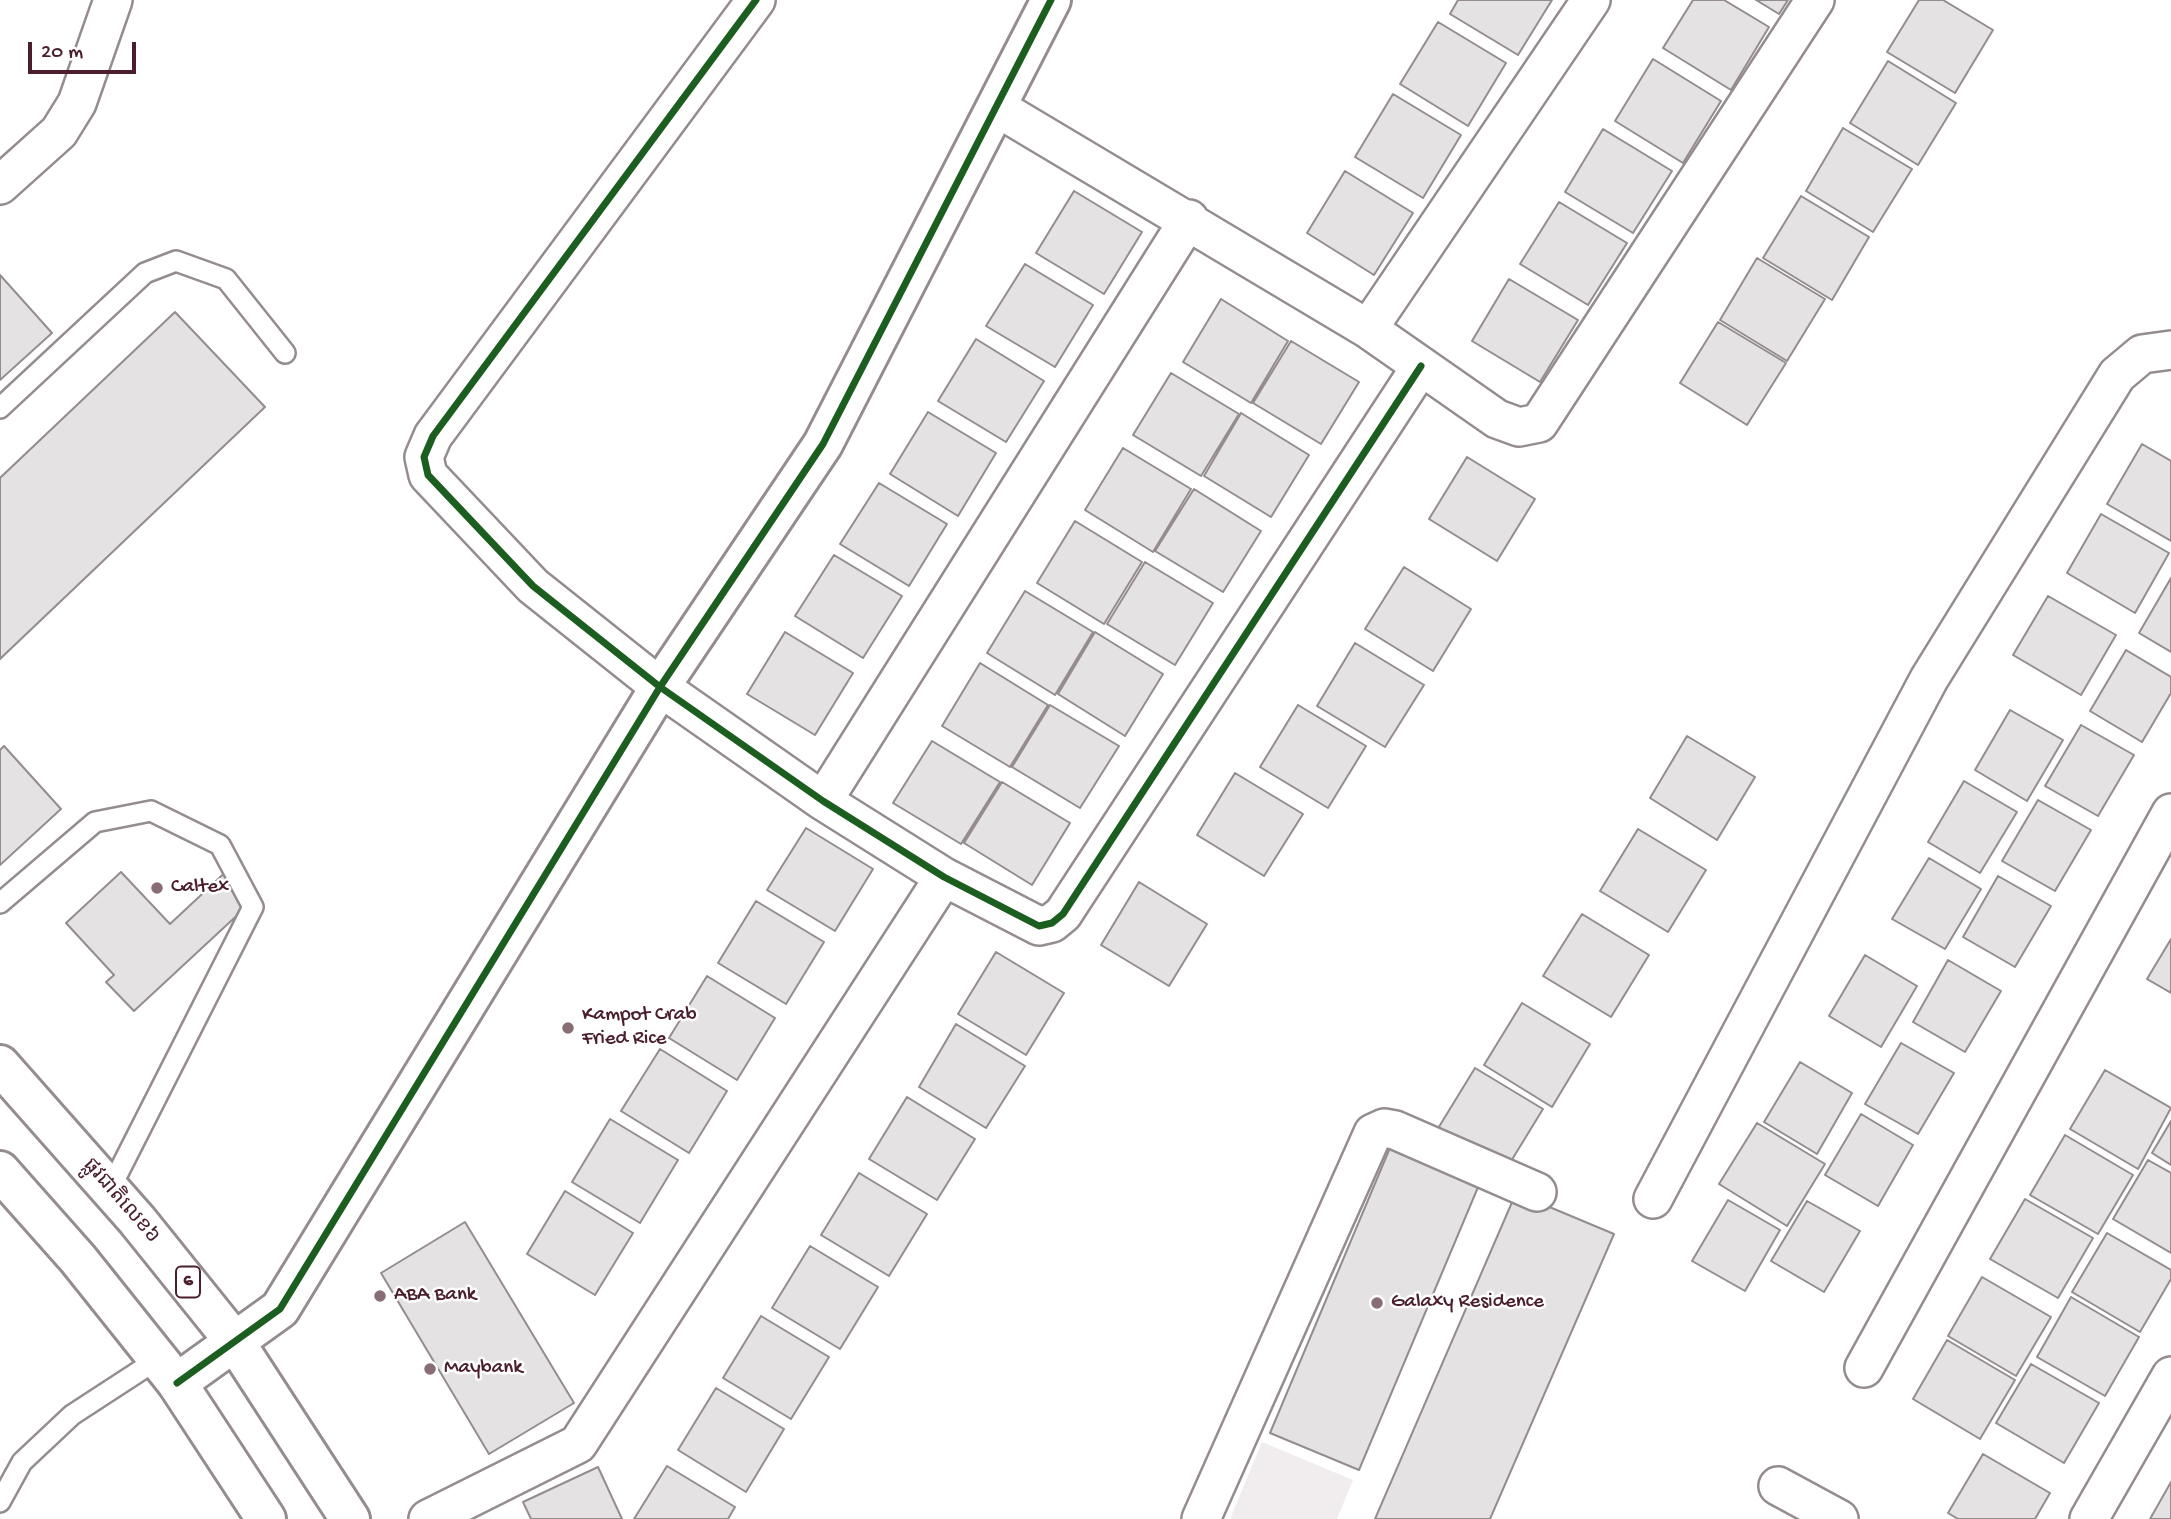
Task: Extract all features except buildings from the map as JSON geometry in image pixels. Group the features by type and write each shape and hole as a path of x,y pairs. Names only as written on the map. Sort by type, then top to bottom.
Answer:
{"main road":[{"path":"167,1371 235,1342 280,1308 660,687 823,444 996,107 1045,2"},
{"name":"ផ្លូវជាតិលេខ៦","path":"0,1065 110,1189 235,1342 350,1519"},
{"path":"0,1171 78,1259 167,1371 266,1519"}],"street":[{"path":"0,185 60,132 77,103 113,0"},
{"path":"756,0 433,436 424,457 428,474 533,586 660,687 823,801 944,877 1038,926 1052,923 1063,914 1421,366"},
{"path":"1368,329 1591,0"},
{"path":"996,107 1189,219 1368,329 1497,419 1519,428 1539,423 1815,0"},
{"path":"823,801 1189,219"},
{"path":"1653,1199 1928,679 2117,375 2142,354 2171,350"},
{"path":"1864,1368 2171,813"},
{"path":"428,1519 578,1444 944,877"},
{"path":"1201,1519 1373,1133 1384,1128 1395,1130 1536,1192"},
{"path":"2089,1519 2171,1376"},
{"path":"1778,1486 1839,1519"}],"lane":[{"path":"0,408 145,273 176,261 226,279 285,353"},
{"path":"0,903 95,822 151,811 220,845 253,907 110,1189"},
{"path":"0,1502 22,1462 72,1415 167,1371"}],"shaded area":[{"path":"1262,1442 1353,1480 1337,1519 1230,1519"}],"cycle path":[{"path":"756,0 433,436 424,457 428,475 533,586 660,687 823,801 944,877 1039,926 1052,923 1063,914 1421,366"},
{"path":"177,1383 280,1309 660,687 823,444 1051,0"}],"place":[{"name":"Caltex","path":"157,888"},
{"name":"Kampot Crab Fried Rice","path":"568,1028"},
{"name":"ABA Bank","path":"380,1296"},
{"name":"Galaxy Residence","path":"1377,1303"},
{"name":"Maybank","path":"430,1369"}]}
